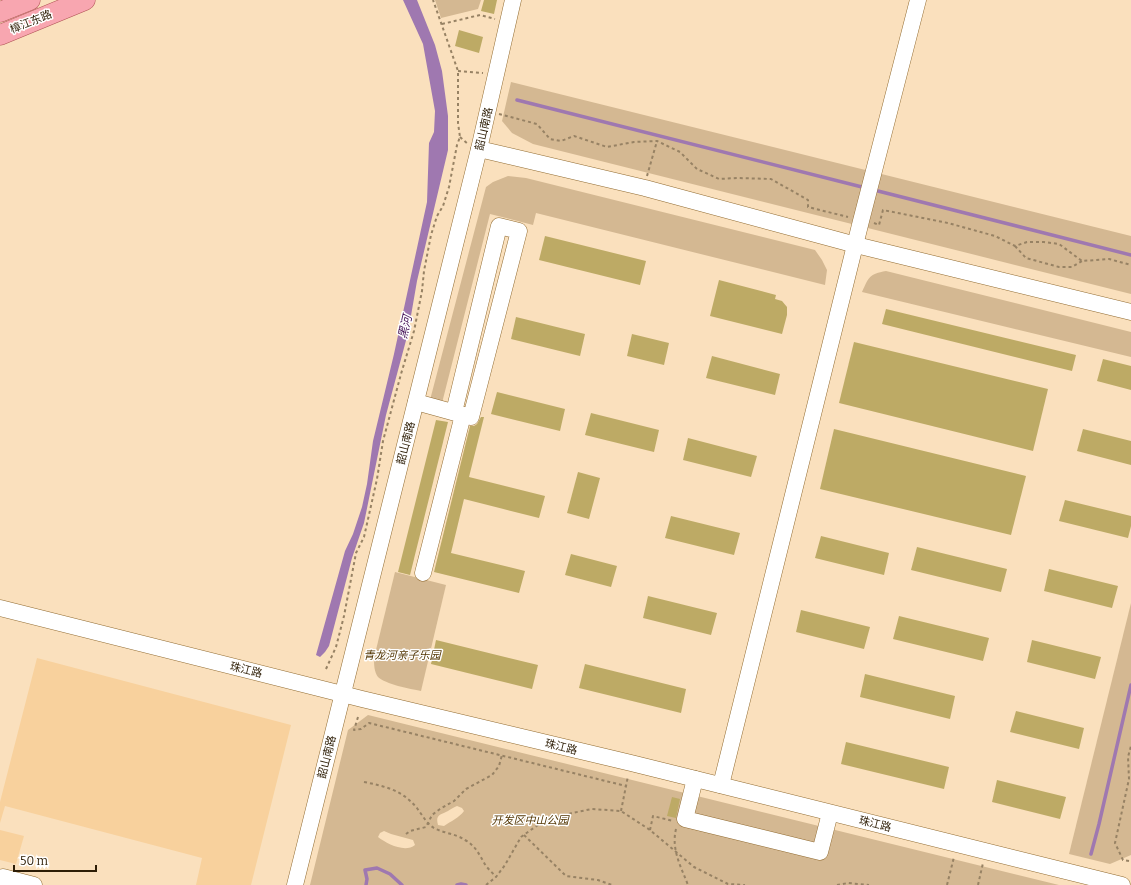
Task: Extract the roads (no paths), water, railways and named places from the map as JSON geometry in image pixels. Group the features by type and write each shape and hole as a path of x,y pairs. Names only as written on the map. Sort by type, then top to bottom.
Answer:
{"main road":[{"name":"樟江东路","path":"0,12 30,0"},
{"name":"樟江东路","path":"0,35 85,0"}],"street":[{"name":"韶山南路","path":"295,885 479,149 513,0"},
{"path":"721,786 863,214 918,0"},
{"path":"479,149 644,188 856,245 1131,312"},
{"path":"416,402 458,413 471,417 518,231 499,226 458,413 424,573"},
{"name":"珠江路","path":"0,608 343,694 695,779 1122,885"},
{"path":"695,779 681,820 820,852 830,813"},
{"path":"1,885 3,877 34,885"}],"water":[{"name":"黑河","path":"403,0 417,0 435,45 442,71 448,116 448,150 417,281 408,333 386,415 364,523 352,558 329,646 320,657 316,655 345,551 353,534 362,507 373,441 394,354 427,202 429,143 434,132 435,111 423,44"}],"waterway":[{"path":"517,100 866,188"},
{"path":"874,190 1131,255"},
{"path":"1091,854 1131,685"},
{"path":"366,885 367,879 365,870 377,868 390,874 402,885"},
{"path":"457,885 466,885"}],"park label":[{"name":"青龙河亲子乐园","path":"402,655"},
{"name":"开发区中山公园","path":"530,820"}]}
